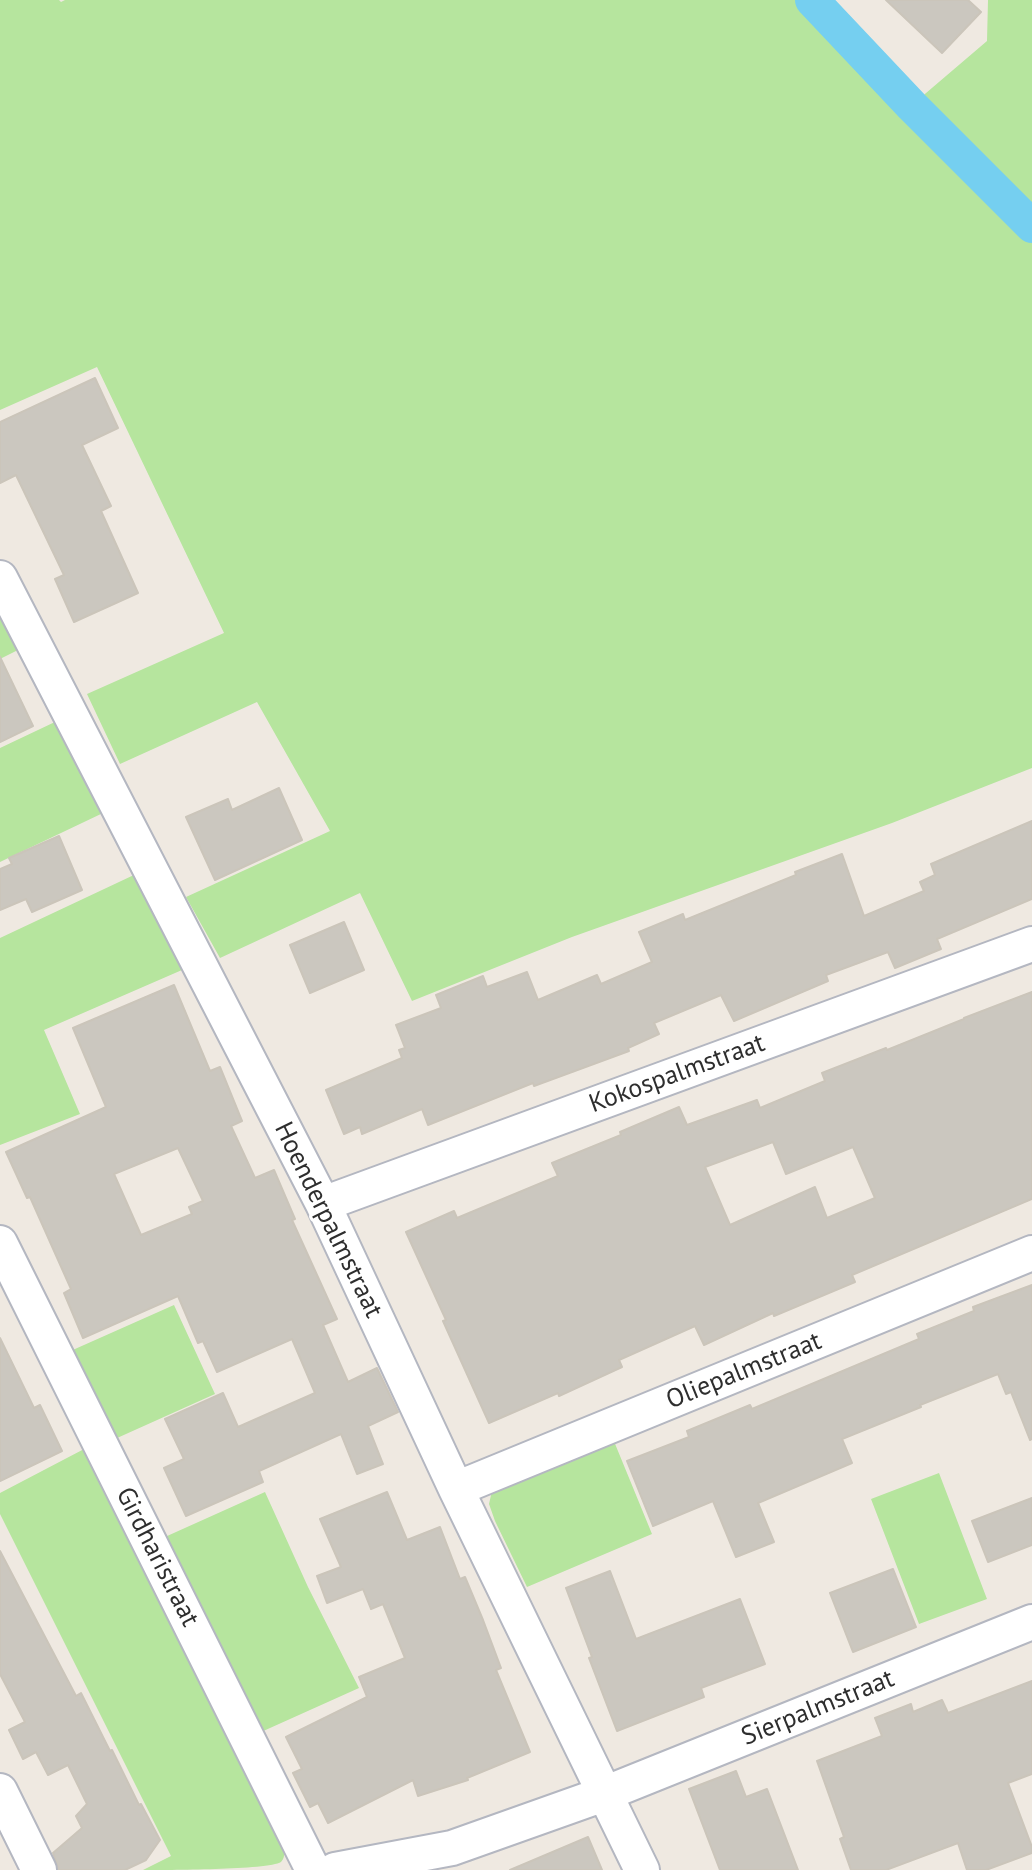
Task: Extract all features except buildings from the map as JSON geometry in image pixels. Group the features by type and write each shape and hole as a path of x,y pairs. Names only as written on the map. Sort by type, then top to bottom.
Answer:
{"street":[{"name":"Hoenderpalmstraat","path":"0,578 323,1204 456,1489 642,1870"},
{"name":"Kokospalmstraat","path":"323,1204 1032,944"},
{"name":"Girdharistraat","path":"0,1243 313,1870"},
{"name":"Oliepalmstraat","path":"456,1489 1032,1253"},
{"name":"Sierpalmstraat","path":"335,1870 452,1848 604,1794 1032,1622"},
{"path":"0,1791 39,1870"}],"green space":[{"path":"0,0 812,0 912,105 987,41 988,0 1032,0 1032,768 892,823 572,937 412,1001 360,893 220,958 186,897 330,831 257,702 120,764 87,694 224,633 97,367 0,410"},
{"path":"0,610 20,649 0,659"},
{"path":"57,721 103,813 0,862 0,748"},
{"path":"136,874 182,970 44,1030 80,1114 0,1145 0,938"},
{"path":"174,1305 215,1394 106,1443 66,1353"},
{"path":"611,1434 652,1534 527,1587 495,1521 489,1504 492,1491"},
{"path":"86,1448 282,1845 284,1856 281,1862 237,1868 143,1870 171,1856 0,1514 0,1493"},
{"path":"939,1473 987,1599 919,1624 871,1499"},
{"path":"265,1492 359,1688 250,1737 156,1541"}],"waterway":[{"path":"812,0 1032,226"}]}
